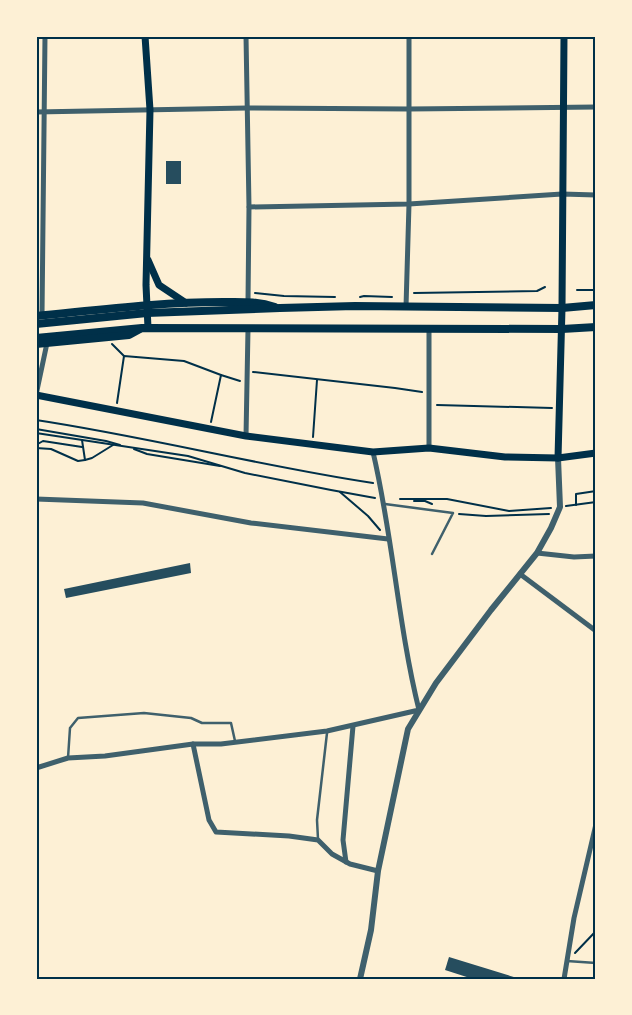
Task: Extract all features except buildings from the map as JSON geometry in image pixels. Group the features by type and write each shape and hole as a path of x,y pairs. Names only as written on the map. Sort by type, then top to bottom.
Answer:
{"main road":[{"path":"145,36 150,110 147,309 145,328"},
{"path":"558,458 562,329 564,36"},
{"path":"147,257 159,285 186,303"},
{"path":"36,324 186,303 264,302 280,308"},
{"path":"39,315 147,309 562,308 596,306"},
{"path":"36,338 145,328 562,329 596,327"},
{"path":"36,344 130,335 145,328"},
{"path":"36,395 246,436 373,452 429,448 505,457 558,458 596,453"}],"street":[{"path":"39,315 46,112 45,36"},
{"path":"246,36 249,207 248,302"},
{"path":"406,307 409,204 408,36"},
{"path":"36,112 247,108 596,107"},
{"path":"249,207 409,204 562,194 596,195"},
{"path":"246,436 248,329"},
{"path":"429,329 429,448"},
{"path":"36,395 47,343"},
{"path":"373,452 381,484 388,539 412,680 419,710"},
{"path":"360,979 371,930 378,871 408,728 436,683 537,553 560,507 558,458"},
{"path":"36,499 143,503 251,523 388,539"},
{"path":"537,553 574,557 596,556"},
{"path":"520,574 596,631"},
{"path":"36,768 68,758 105,756 193,744 236,742 327,731 419,710"},
{"path":"346,862 342,840 353,726"},
{"path":"193,744 208,820 216,832 289,836 318,840 332,854 346,862 378,871"},
{"path":"564,979 574,918 596,824"}],"lane":[{"path":"384,502 453,513 432,554"},
{"path":"68,758 70,728 78,718 144,713 191,718 202,723 231,723 236,742"},
{"path":"318,840 317,820 327,731"},
{"path":"567,961 596,963"}],"path":[{"path":"577,290 596,290"},
{"path":"104,338 124,356 184,361 247,384"},
{"path":"116,411 124,356"},
{"path":"247,371 395,388 429,394"},
{"path":"210,429 221,375"},
{"path":"313,444 317,380"},
{"path":"429,404 560,408"},
{"path":"36,420 103,430 171,446 381,484"},
{"path":"36,429 106,441 126,447"},
{"path":"36,433 188,456 229,468 384,502 447,499 509,511 596,502"},
{"path":"82,440 85,460"},
{"path":"36,446 43,441 83,447"},
{"path":"36,446 51,449 78,461 92,458 113,445"},
{"path":"576,505 576,494 596,491"},
{"path":"340,492 368,516 388,539"},
{"path":"453,513 486,516 557,514"},
{"path":"567,961 596,932"}]}
